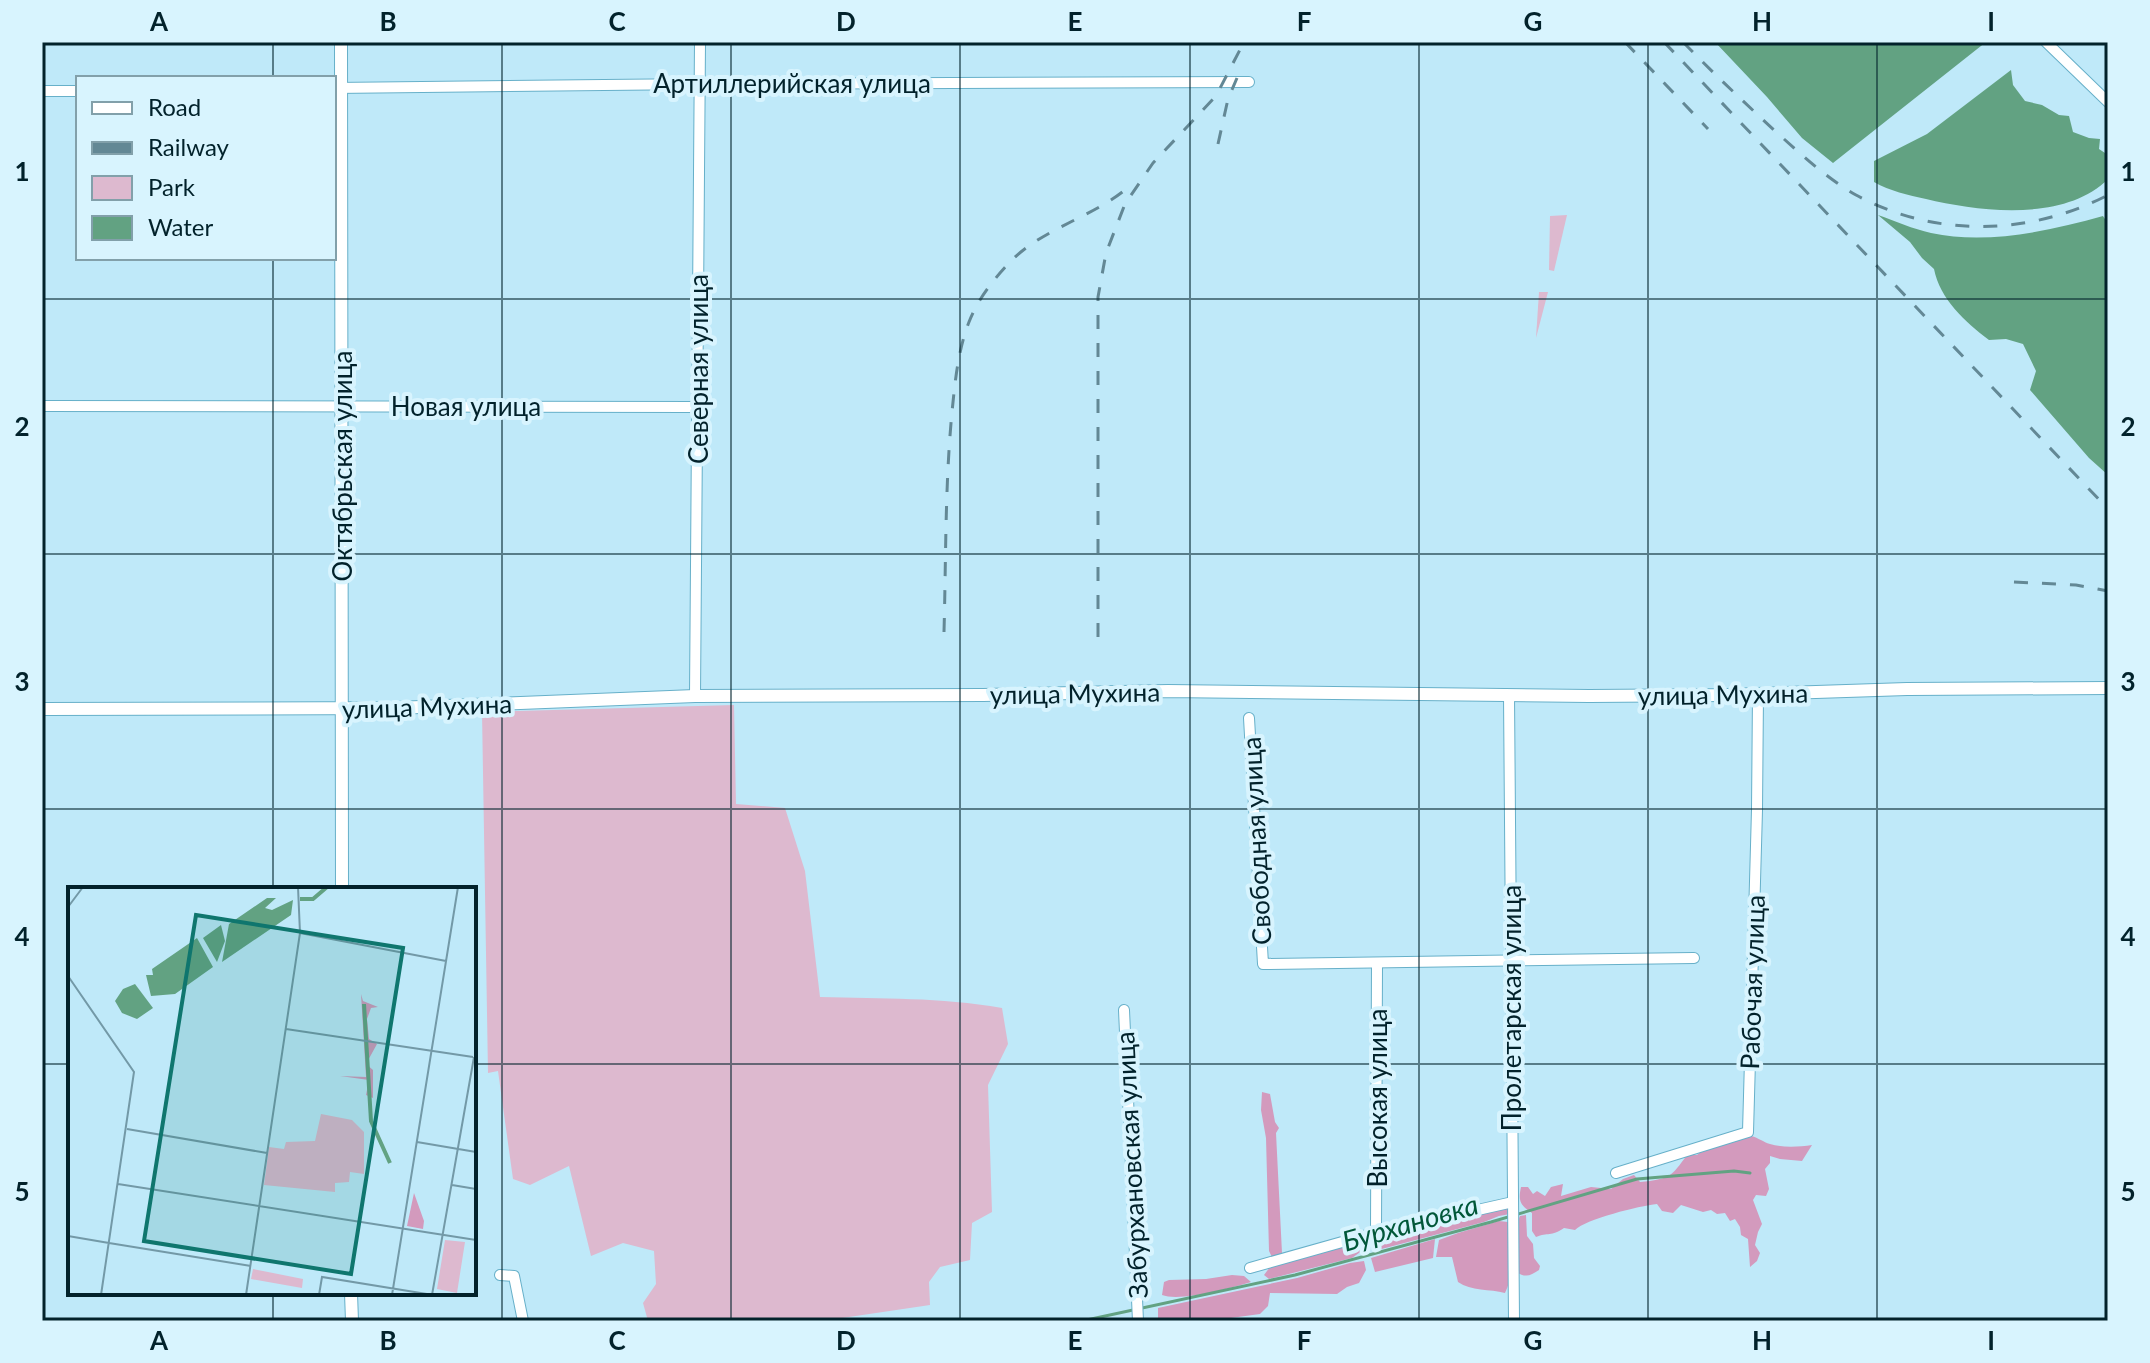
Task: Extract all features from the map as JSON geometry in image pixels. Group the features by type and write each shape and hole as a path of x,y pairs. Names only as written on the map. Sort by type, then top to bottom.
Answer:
{"main road":[{"name":"Октябрьская улица","path":"341,42 338,88 342,887"},
{"name":"улица Мухина","path":"42,709 343,709 695,696 1168,691 1509,695 2108,688"},
{"path":"351,1295 352,1321"}],"street":[{"name":"Северная улица","path":"695,696 700,42"},
{"path":"2046,42 2108,102"},
{"name":"Артиллерийская улица","path":"338,88 1249,82"},
{"path":"42,91 76,91"},
{"name":"Новая улица","path":"42,406 698,407"},
{"name":"Рабочая улица","path":"1616,1173 1748,1132 1758,694"},
{"name":"Пролетарская улица","path":"1509,695 1514,1321"},
{"name":"Свободная улица","path":"1249,718 1263,964 1377,963"},
{"path":"1377,963 1694,958"},
{"name":"Высокая улица","path":"1376,1233 1377,963"},
{"name":"Забурхановская улица","path":"1124,1010 1138,1321"},
{"path":"1250,1268 1376,1233 1513,1211"},
{"path":"500,1275 514,1276 523,1321"}],"green space":[{"path":"1567,215 1554,271 1549,270 1550,216"},
{"path":"1539,292 1548,292 1536,338"},
{"path":"734,705 736,804 785,808 805,871 820,997 933,1000 1002,1008 1008,1044 988,1085 992,1212 972,1223 970,1260 940,1267 929,1282 930,1305 822,1321 648,1321 643,1303 656,1284 654,1251 623,1243 591,1256 569,1166 530,1185 513,1179 498,1071 488,1073 482,712"}],"shaded area":[{"path":"1262,1092 1270,1094 1279,1128 1276,1133 1282,1253 1272,1257 1269,1251"},
{"path":"1751,1136 1780,1146 1812,1145 1802,1161 1770,1156 1770,1163 1765,1169 1769,1189 1766,1196 1756,1195 1753,1200 1762,1224 1755,1245 1760,1253 1750,1267 1748,1239 1741,1235 1735,1219 1730,1221 1725,1213 1703,1212 1681,1205 1673,1213 1662,1211 1657,1204 1601,1217 1575,1230 1564,1228 1536,1237 1532,1231 1532,1213 1520,1199 1521,1187 1528,1187 1533,1194 1537,1191 1545,1196 1551,1187 1563,1184 1561,1196 1591,1187 1611,1189 1634,1175 1640,1182 1658,1180 1669,1176 1687,1155 1697,1155 1705,1148"},
{"path":"1510,1206 1510,1214 1484,1222 1374,1251 1371,1245 1384,1236"},
{"path":"1526,1215 1527,1236 1540,1266 1539,1270 1525,1276 1516,1272 1517,1222 1520,1216"},
{"path":"1499,1221 1508,1222 1511,1267 1505,1293 1458,1282 1452,1257 1436,1257 1439,1240"},
{"path":"1373,1238 1352,1258 1269,1279 1264,1275 1270,1267"},
{"path":"1435,1239 1433,1258 1375,1272 1371,1258"},
{"path":"1364,1261 1366,1270 1359,1283 1337,1294 1270,1293 1268,1306 1260,1314 1209,1321 1158,1321 1158,1308"},
{"path":"1244,1276 1251,1282 1193,1296 1162,1295 1164,1282 1169,1280"}],"water":[{"path":"1715,42 1986,42 1833,163 1802,138"},
{"path":"2011,70 2013,85 2025,101 2069,116 2073,132 2100,139 2099,149 2108,155 2108,179 2090,193 2069,202 2021,210 1948,204 1899,192 1874,182 1874,161 1927,134"},
{"path":"1878,215 1931,233 1974,238 2018,235 2103,216 2108,224 2108,475 2089,458 2030,390 2036,371 2023,344 2006,339 1989,340 1971,326 1948,300 1934,269 1910,242"}],"waterway":[{"name":"Бурхановка","path":"1082,1321 1295,1275 1637,1179 1734,1171 1750,1173"}],"railway":[{"path":"1098,637 1098,297 1106,253 1125,204 1153,163 1216,96 1244,42"},
{"path":"1625,42 1708,129"},
{"path":"1664,42 2108,509"},
{"path":"1683,42 1814,165 1856,195 1886,209 1950,225 2014,224 2078,209 2108,195"},
{"path":"1218,144 1228,99 1237,78"},
{"path":"944,632 953,401 962,344 969,322 992,283 1024,250 1104,205 1133,183"},
{"path":"2014,582 2076,585 2108,591"}]}
